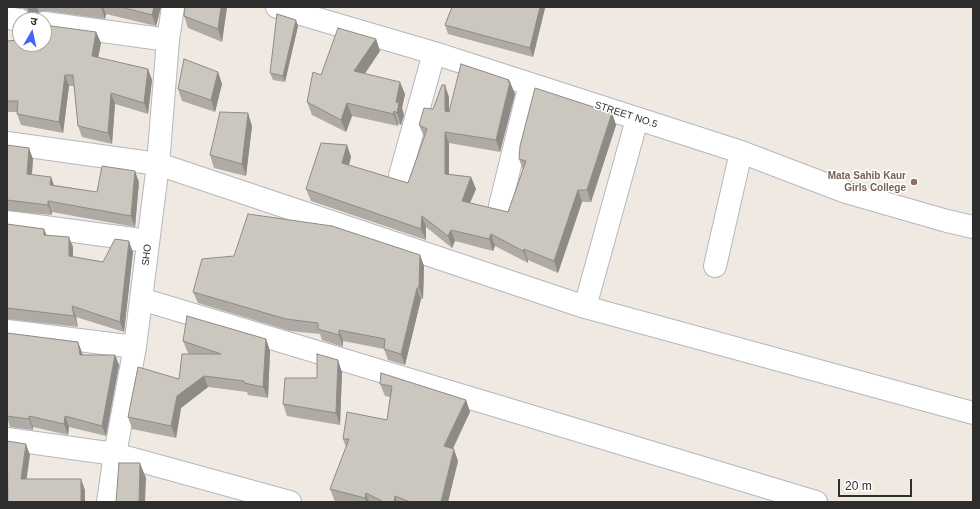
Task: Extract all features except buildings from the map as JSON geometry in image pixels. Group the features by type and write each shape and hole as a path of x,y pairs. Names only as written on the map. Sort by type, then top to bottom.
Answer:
{"street":[{"name":"SHO","path":"108,502 115,454 135,347 158,164 168,40 173,7"},
{"name":"STREET NO.5","path":"277,7 434,53 637,118 741,152 846,192 973,227"},
{"path":"52,25 168,40"},
{"path":"400,176 434,53"},
{"path":"500,206 530,84"},
{"path":"585,307 637,118"},
{"path":"7,143 158,164 585,307 973,413"},
{"path":"715,266 741,152"},
{"path":"7,222 148,241"},
{"path":"141,300 816,502"},
{"path":"7,331 135,347"},
{"path":"7,439 115,454 290,502"}],"place":[{"name":"Mata Sahib Kaur Girls College","path":"914,182"}]}
